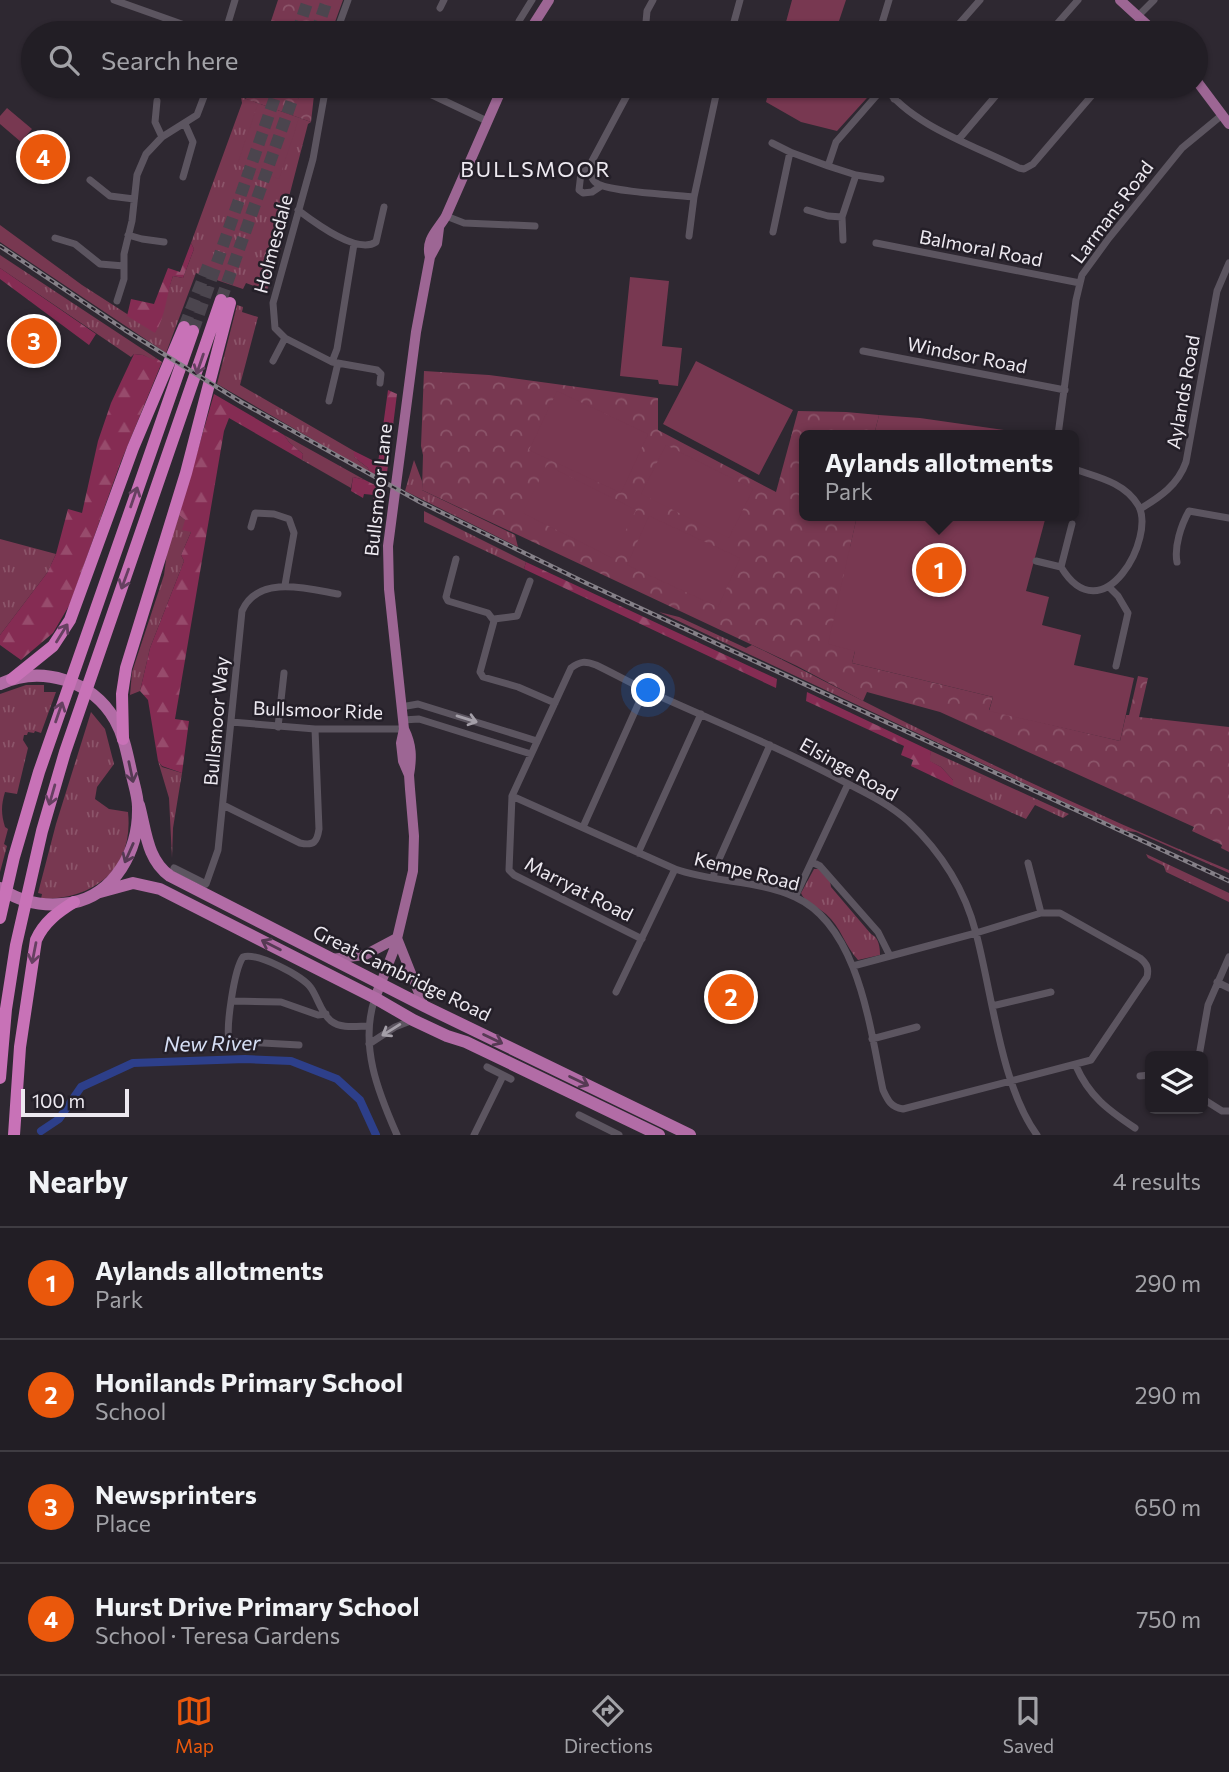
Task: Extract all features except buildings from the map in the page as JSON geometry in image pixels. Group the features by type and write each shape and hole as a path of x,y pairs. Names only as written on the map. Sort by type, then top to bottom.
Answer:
{"highway":[{"path":"0,1078 6,1009 16,945 45,818 77,718 226,301 189,464 126,668 122,688 123,739"},
{"path":"0,918 14,857 39,772 189,329 133,448 70,620 53,646 6,681"},
{"name":"Great Cambridge Road","path":"6,681 51,677 75,683 100,701 115,720 123,739 151,852 165,873 424,1006 690,1135"},
{"path":"100,892 122,867 132,848 139,805"},
{"name":"Great Cambridge Road","path":"0,888 15,897 43,905 74,902 129,883 153,887 375,998 413,1020 466,1042 659,1135"},
{"path":"14,1135 23,1024 36,940 52,918 74,902"},
{"path":"290,938 314,956 362,981 375,998"},
{"path":"382,984 393,1000 448,1028 466,1042"}],"main road":[{"path":"536,21 550,0"},
{"path":"1120,0 1142,21"},
{"path":"1208,96 1226,119"},
{"name":"Bullsmoor Lane","path":"375,998 397,938 414,859 409,775 403,761 401,743 403,725 388,568 395,483 416,332 430,257 437,244 439,228 498,98"},
{"path":"331,959 365,955 397,938 424,1006"}],"street":[{"path":"114,0 173,21"},
{"path":"229,21 235,0"},
{"path":"340,21 348,0"},
{"path":"519,21 532,0"},
{"path":"646,21 647,10 653,0"},
{"path":"734,21 740,0"},
{"path":"883,21 889,0"},
{"path":"962,21 980,0"},
{"path":"1060,21 1078,0"},
{"path":"1138,16 1154,0"},
{"path":"117,301 122,285 134,185 139,168 150,149 162,137 197,115 204,98"},
{"name":"Holmesdale","path":"285,338 275,328 272,303 313,159 324,98"},
{"path":"438,98 487,121"},
{"path":"601,186 587,193 579,190 581,173 590,168 626,98"},
{"path":"689,236 694,197 715,98"},
{"path":"828,166 836,142 874,98"},
{"path":"959,139 994,98"},
{"path":"894,99 907,111 1024,169 1033,164 1090,98"},
{"path":"156,101 155,122 162,137"},
{"name":"Larmans Road","path":"1059,430 1082,275 1182,148 1226,119"},
{"path":"183,177 193,142 185,124"},
{"path":"772,143 828,166 881,179"},
{"path":"773,232 790,152"},
{"path":"590,168 593,181 601,186 694,197"},
{"path":"844,240 842,216 856,175"},
{"path":"90,180 110,196 134,199"},
{"path":"298,210 322,228 354,244 370,246 376,242 384,207"},
{"path":"807,210 828,216 842,216"},
{"path":"446,216 464,223 535,226"},
{"path":"128,235 164,242"},
{"path":"55,238 75,244 100,264 124,265"},
{"name":"Balmoral Road","path":"876,243 1080,283"},
{"path":"329,401 354,244"},
{"name":"Aylands Road","path":"1140,509 1162,496 1182,473 1186,462 1216,291 1229,263"},
{"path":"272,361 285,338 335,362 377,369 381,374 380,383"},
{"name":"Windsor Road","path":"863,351 1065,390"},
{"path":"1072,524 1061,567 1069,581 1082,590 1109,587 1133,560 1140,531 1140,509 1125,491 1108,480 1079,471"},
{"path":"1178,562 1176,554 1184,519 1189,511 1229,518"},
{"path":"251,527 255,513 274,514 289,519 294,533 285,584 338,594"},
{"path":"456,559 446,597 448,601 488,612 494,619"},
{"path":"1036,561 1061,567"},
{"path":"494,619 517,616 530,581"},
{"name":"Bullsmoor Way","path":"174,868 206,884 218,850 242,611 245,604 257,594 285,584"},
{"path":"1109,587 1128,612 1116,666"},
{"path":"494,619 480,672 484,677 518,687 555,703"},
{"name":"Elsinge Road","path":"555,703 571,668 577,663 586,662 770,744 878,800 906,820 939,853 959,887 976,933 1012,1081 1021,1109 1036,1135"},
{"path":"278,727 284,673"},
{"path":"583,827 645,689"},
{"name":"Marryat Road","path":"555,703 513,796 509,870 642,939"},
{"path":"401,706 418,704 537,741"},
{"path":"638,853 701,714"},
{"name":"Bullsmoor Ride","path":"231,722 314,729 403,725 419,719 531,754"},
{"path":"223,805 300,843 314,844 318,839 319,829 314,729"},
{"path":"713,878 770,744"},
{"path":"795,897 848,784"},
{"name":"Kempe Road","path":"513,796 675,869 795,897 816,910 841,940 853,966 883,1090 890,1104 896,1108 903,1110 1012,1081"},
{"name":"Kempe Road","path":"812,862 820,866 878,932 890,956"},
{"path":"1028,863 1041,913"},
{"path":"616,992 675,869"},
{"path":"853,966 1041,913 1060,913 1147,964 1147,977 1099,1052 1091,1060 1012,1081"},
{"path":"299,1045 230,1042 228,1034 240,961 246,956 275,965 305,981 331,1021 369,1026"},
{"path":"1200,1051 1208,1005 1229,958"},
{"path":"1217,982 1229,988"},
{"path":"992,1006 1051,992"},
{"name":"Bullsmoor Lane","path":"375,998 370,1014 369,1044 376,1082 397,1135"},
{"path":"233,1001 281,1002 318,1015 326,1014"},
{"path":"369,1044 395,1027 413,1020"},
{"path":"872,1039 917,1027"},
{"path":"1076,1066 1084,1085 1109,1110 1135,1128"},
{"path":"474,1135 507,1077 487,1067"},
{"path":"1140,1076 1145,1076"},
{"path":"1208,1102 1222,1111 1229,1111"},
{"path":"579,1115 619,1135"}],"green space":[{"path":"278,0 343,0 335,21 271,21"},
{"path":"792,0 846,0 839,21 786,21"},
{"path":"241,98 244,98 311,122 308,124 278,239 283,241 267,291 246,283 243,289 196,273 166,353 0,242 0,225 82,285 155,332 173,276 183,278 194,249 191,243 242,103"},
{"path":"314,98 311,122 246,99"},
{"path":"767,98 867,98 837,131 801,122 766,102"},
{"path":"258,104 299,118 279,179 237,165"},
{"path":"7,108 32,129 21,142 0,124 0,116"},
{"path":"191,243 194,249 183,278 173,276 155,333 127,316 131,299 154,304 168,268 180,272"},
{"path":"0,255 156,358 154,361 143,355 134,354 131,357 0,268"},
{"path":"0,268 96,334 89,345 0,279"},
{"path":"630,277 669,281 662,346 682,348 678,386 659,384 658,380 620,376"},
{"path":"237,305 243,307 242,312 258,317 240,385 354,451 354,457 368,468 369,472 217,384"},
{"path":"134,354 154,360 156,358 162,362 120,464 70,604 53,633 21,660 0,645 0,635 47,573 56,554 68,509 82,513 98,441 111,403"},
{"path":"696,361 793,410 759,475 663,424"},
{"path":"424,371 489,375 658,398 658,430 776,492 798,411 879,415 875,430 799,430 799,521 856,521 850,548 855,651 852,663 993,697 989,710 1120,741 1138,676 1148,678 1139,717 1229,727 1229,852 1221,848 1222,845 1192,831 1194,827 940,712 867,692 863,701 797,666 422,490"},
{"path":"388,390 397,394 386,481 369,472 368,468 354,457 354,451 378,463"},
{"path":"557,391 648,434 621,493 529,450"},
{"path":"214,394 284,435 303,454 302,460 229,418 224,431 175,719 189,721 182,773 162,766 158,761 148,700 140,691 150,648 184,561 181,555 191,532 182,530 185,520 179,515"},
{"path":"879,415 1005,430 875,430"},
{"path":"284,435 365,480 353,477 351,488 302,460 303,454"},
{"path":"666,445 753,489 729,538 641,494"},
{"path":"414,460 422,481 422,490 515,535 518,547 405,491"},
{"path":"547,465 636,510 612,558 523,513"},
{"path":"353,477 385,490 382,522 371,520 374,495 364,494 363,498 351,491"},
{"path":"424,511 526,562 524,569 424,522"},
{"path":"179,515 191,532 181,555 184,561 150,648 140,691 130,695 132,672 164,575 167,552"},
{"path":"649,516 740,558 718,607 627,565"},
{"path":"856,521 1045,521 1026,591 1049,597 1042,625 1081,635 1074,665 1134,678 1120,741 989,711 993,697 852,663 855,651 828,644"},
{"path":"0,539 56,554 47,573 0,635"},
{"path":"526,562 777,679 776,688 524,569"},
{"path":"659,612 679,617 746,648 752,645 981,759 1229,870 1229,873 1136,832 1126,831"},
{"path":"26,685 44,685 44,692 56,692 41,733 35,731 24,735 23,740 28,748 17,794 5,792 2,810 5,827 8,829 4,844 7,846 0,872 0,694"},
{"path":"807,692 931,751 930,761 941,767 953,780 953,786 911,766 913,760 901,755 904,746 806,701"},
{"path":"91,712 105,729 114,764 97,787 95,799 109,809 128,812 125,849 107,877 94,887 78,894 41,899 42,894 38,893 56,824"},
{"path":"931,751 1069,814 1063,818 1035,805 1026,819 953,786 953,780 941,767 929,761"},
{"path":"158,761 162,767 182,773 173,828 172,858 169,798"},
{"path":"1146,854 1229,893 1229,902 1166,872 1164,866 1148,858"},
{"path":"814,869 819,869 830,881 831,887 876,938 880,955 858,960 831,919 803,896 801,893"}],"waterway":[{"name":"New River","path":"41,1131 59,1119 81,1087 133,1063 245,1059 291,1061 337,1079 360,1100 376,1135"}],"tunnel":[{"path":"301,21 308,0"},
{"path":"320,21 327,0"},
{"path":"193,331 275,98"},
{"path":"221,300 293,98"},
{"path":"184,327 208,266"}],"railway":[{"path":"0,246 125,330 241,402 420,502 586,583 1229,881"}],"place":[{"name":"Hurst Drive Primary School","path":"43,157"},
{"name":"Newsprinters","path":"34,341"},
{"name":"Aylands allotments","path":"939,570"},
{"name":"Honilands Primary School","path":"731,997"}],"district":[{"name":"BULLSMOOR","path":"536,170"}]}
